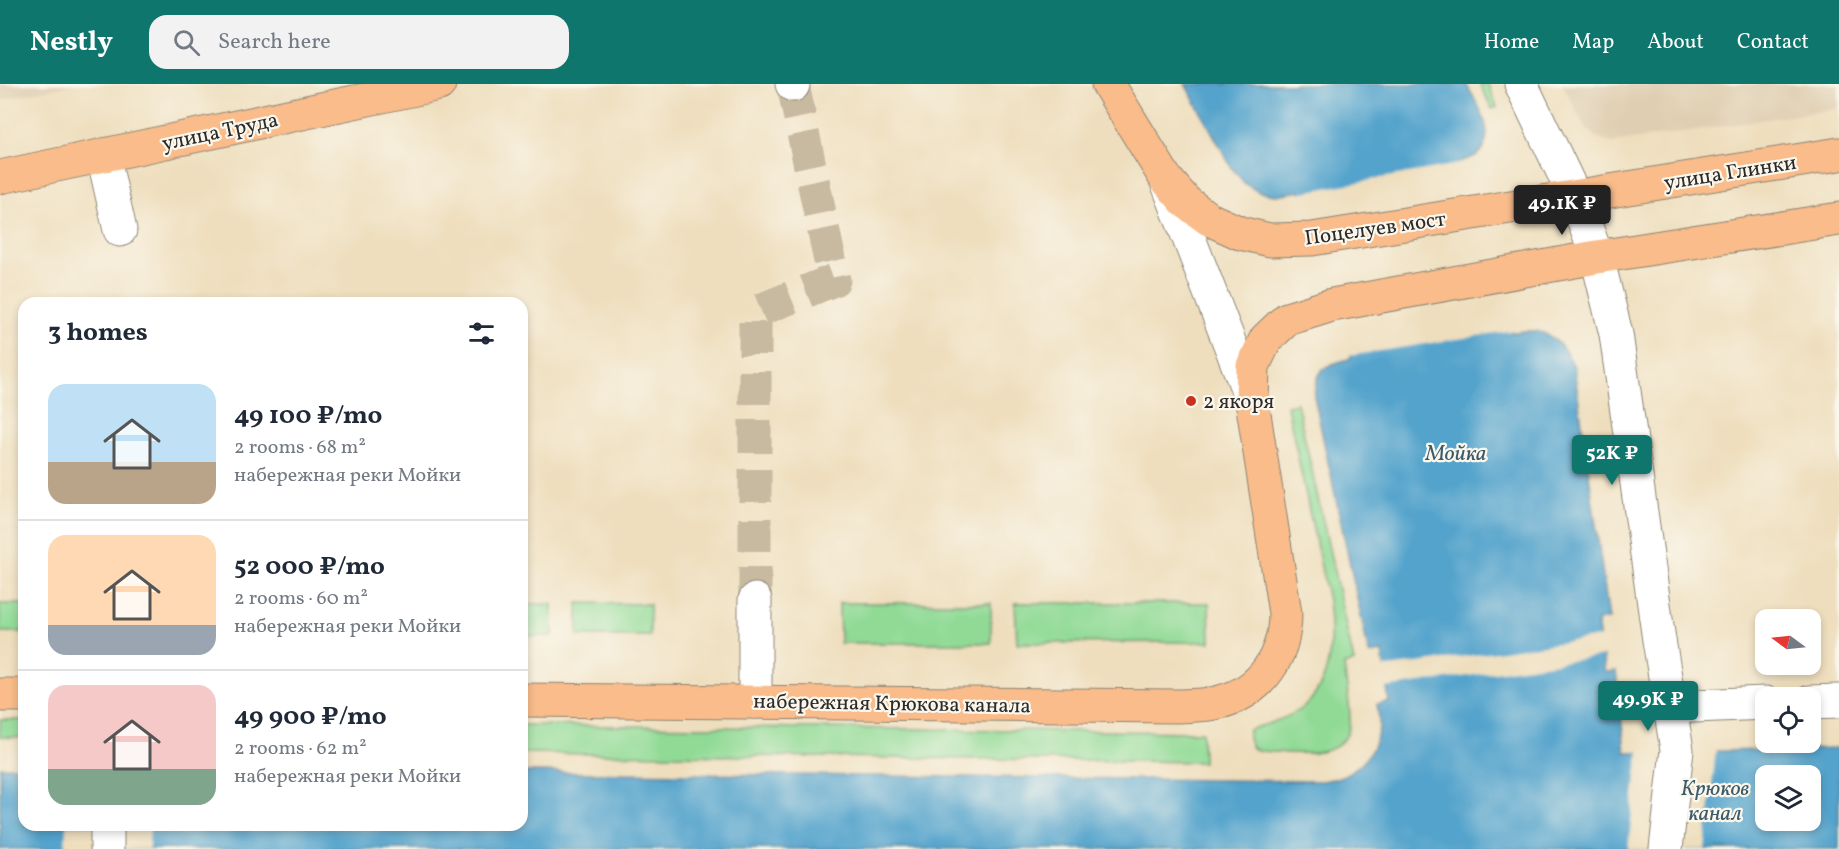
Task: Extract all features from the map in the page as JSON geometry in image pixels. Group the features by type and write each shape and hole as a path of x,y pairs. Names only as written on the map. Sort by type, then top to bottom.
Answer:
{"main road":[{"name":"улица Труда","path":"0,177 388,89 439,84"},
{"name":"Поцелуев мост","path":"1108,84 1166,179 1186,202 1209,219 1240,233 1270,240 1312,239 1479,213"},
{"name":"улица Глинки","path":"1479,213 1839,154"},
{"path":"1252,401 1253,366 1266,339 1287,318 1332,305 1597,257 1839,219"},
{"name":"набережная Крюкова канала","path":"528,700 1178,706 1218,703 1234,698 1265,674 1279,651 1283,639 1285,613 1252,401"},
{"path":"0,695 18,695"}],"street":[{"path":"1521,84 1575,197 1597,257 1619,351 1677,750 1666,849"},
{"path":"103,155 120,230"},
{"path":"1166,179 1252,401"},
{"path":"755,600 755,702"},
{"path":"1821,702 1839,701"},
{"path":"1670,707 1755,703"},
{"path":"107,831 107,849"}],"shaded area":[{"path":"0,84 74,84 0,100"},
{"path":"1563,84 1839,84 1839,108 1612,143 1597,138 1584,126"}],"green space":[{"path":"1480,84 1488,84 1497,107 1492,109"},
{"path":"1297,403 1354,662 1344,665 1350,714 1347,735 1339,744 1328,750 1300,754 1260,751 1252,748 1248,739 1249,730 1288,716 1308,703 1323,680 1327,668 1330,640 1328,600 1287,405"},
{"path":"578,603 650,604 650,636 578,636"},
{"path":"839,603 991,603 991,643 840,643"},
{"path":"1015,603 1209,603 1210,642 1017,643"},
{"path":"0,604 18,604 18,632 0,632"},
{"path":"528,604 552,604 553,636 528,636"},
{"path":"0,720 18,720 18,738 0,737"},
{"path":"528,725 1202,732 1203,762 528,753"}],"water":[{"name":"Мойка","path":"1185,84 1466,84 1484,120 1487,139 1477,155 1459,162 1511,332 1536,331 1549,336 1564,349 1574,367 1609,619 1597,621 1605,672 1616,671 1625,752 1755,750 1755,753 1821,753 1821,748 1839,748 1839,849 0,849 0,767 18,767 18,831 528,831 528,772 1322,781 1343,776 1360,765 1372,749 1379,725 1377,704 1389,702 1382,652 1369,654 1314,396 1318,378 1324,368 1351,358 1301,191 1275,195 1259,192 1245,184 1232,168"}],"pier":[{"path":"1464,163 1513,330 1515,330 1348,356 1298,193"},
{"path":"1611,620 1601,623 1608,669 1618,669 1606,671 1604,656 1385,688 1386,700 1380,655 1382,668 1601,637 1599,622"},
{"path":"1716,749 1705,849 1628,849 1639,750"},
{"path":"66,831 150,831 149,849 65,849"}],"tunnel":[{"path":"755,600 755,312 834,280 793,85"}],"place":[{"name":"2 якоря","path":"1191,401"}],"water label":[{"name":"Крюков канал","path":"1715,800"}]}
